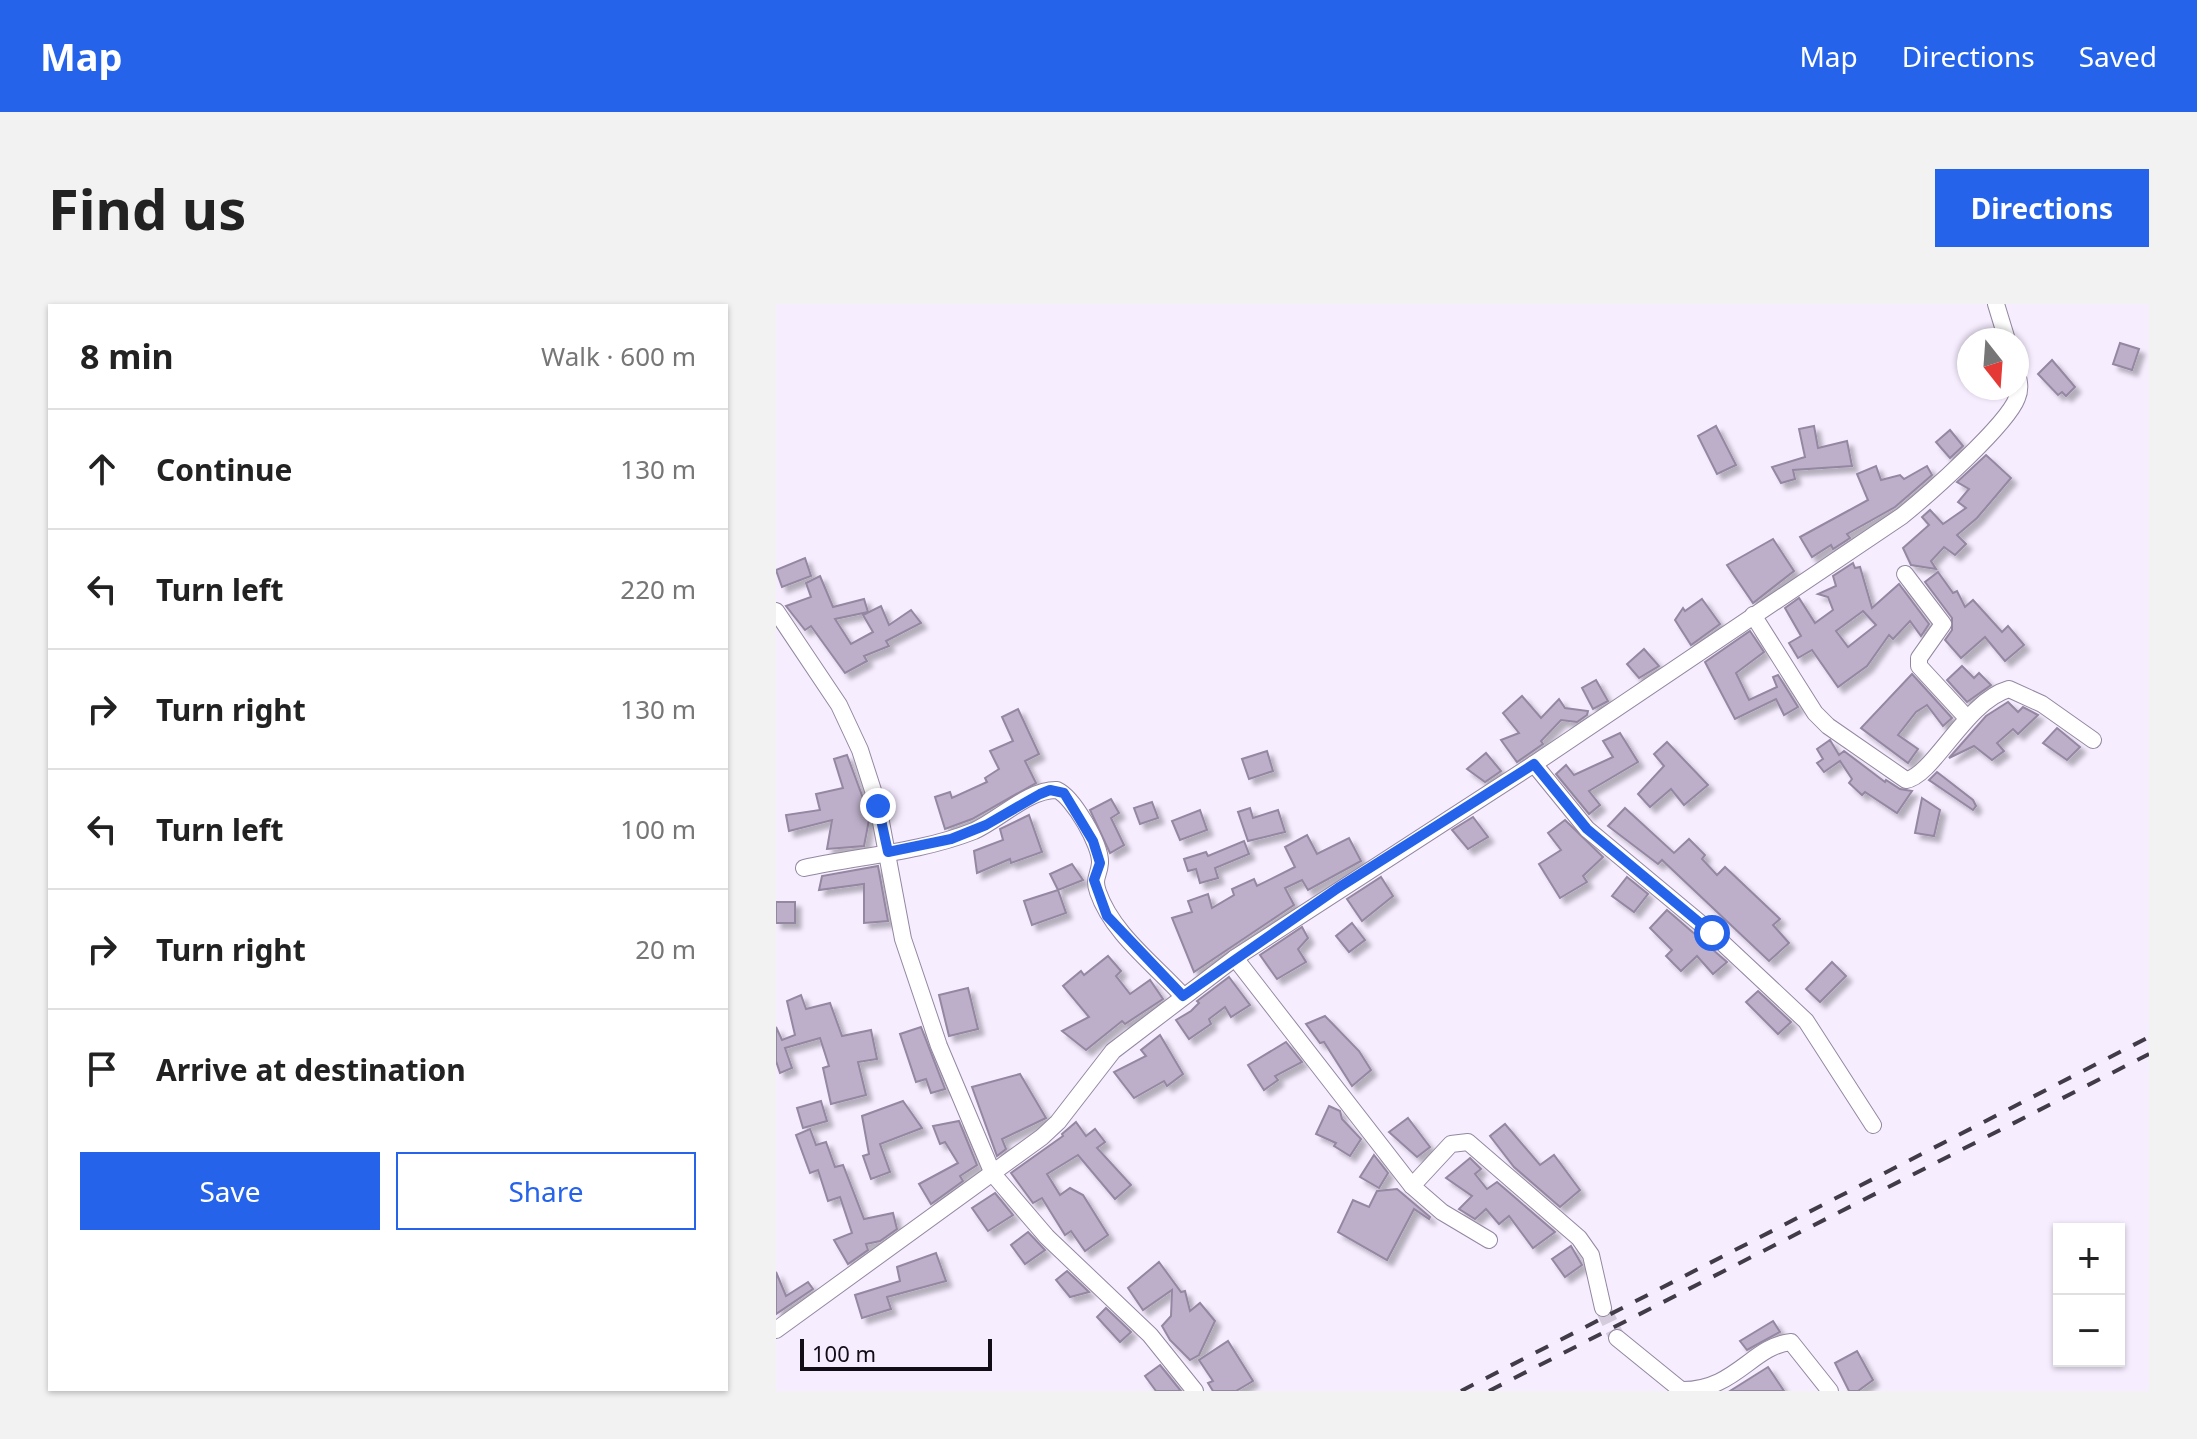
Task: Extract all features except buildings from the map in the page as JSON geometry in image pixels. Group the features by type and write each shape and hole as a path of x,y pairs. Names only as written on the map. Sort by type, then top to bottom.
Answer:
{"street":[{"path":"1996,304 2003,328"},
{"path":"776,1330 993,1174 1058,1122 1113,1051 1235,958 1534,764 1902,516 1937,487 2012,408 2015,400"},
{"path":"1905,574 1943,624 1919,658 1919,666 1967,718"},
{"path":"776,611 839,705 860,750 888,852 903,939 924,1005 993,1174 1047,1237 1150,1335 1195,1391"},
{"path":"1753,615 1815,713 1828,726 1906,780 1923,772 1967,718 2001,691 2015,689 2093,740"},
{"path":"1534,764 1587,829 1712,933 1806,1021 1873,1125"},
{"path":"804,868 951,839 986,825 1040,794 1050,790 1064,793 1093,841 1100,863 1094,880 1107,916 1183,996"},
{"path":"1235,958 1412,1186 1442,1212 1489,1240"},
{"path":"1412,1186 1451,1144 1468,1142 1579,1238 1591,1255 1603,1308"},
{"path":"1617,1338 1681,1390 1691,1391 1715,1386 1740,1373 1773,1348 1791,1342 1830,1391"}],"tunnel":[{"path":"1603,1308 1617,1338"}],"railway":[{"path":"1461,1391 2149,1037"},
{"path":"1489,1391 2149,1054"}],"route":[{"path":"878,806 888,852 951,839 986,825 1040,794 1050,790 1064,793 1075,806 1093,841 1100,863 1094,880 1109,920 1183,996 1338,888 1534,764 1587,829 1712,933"}]}
